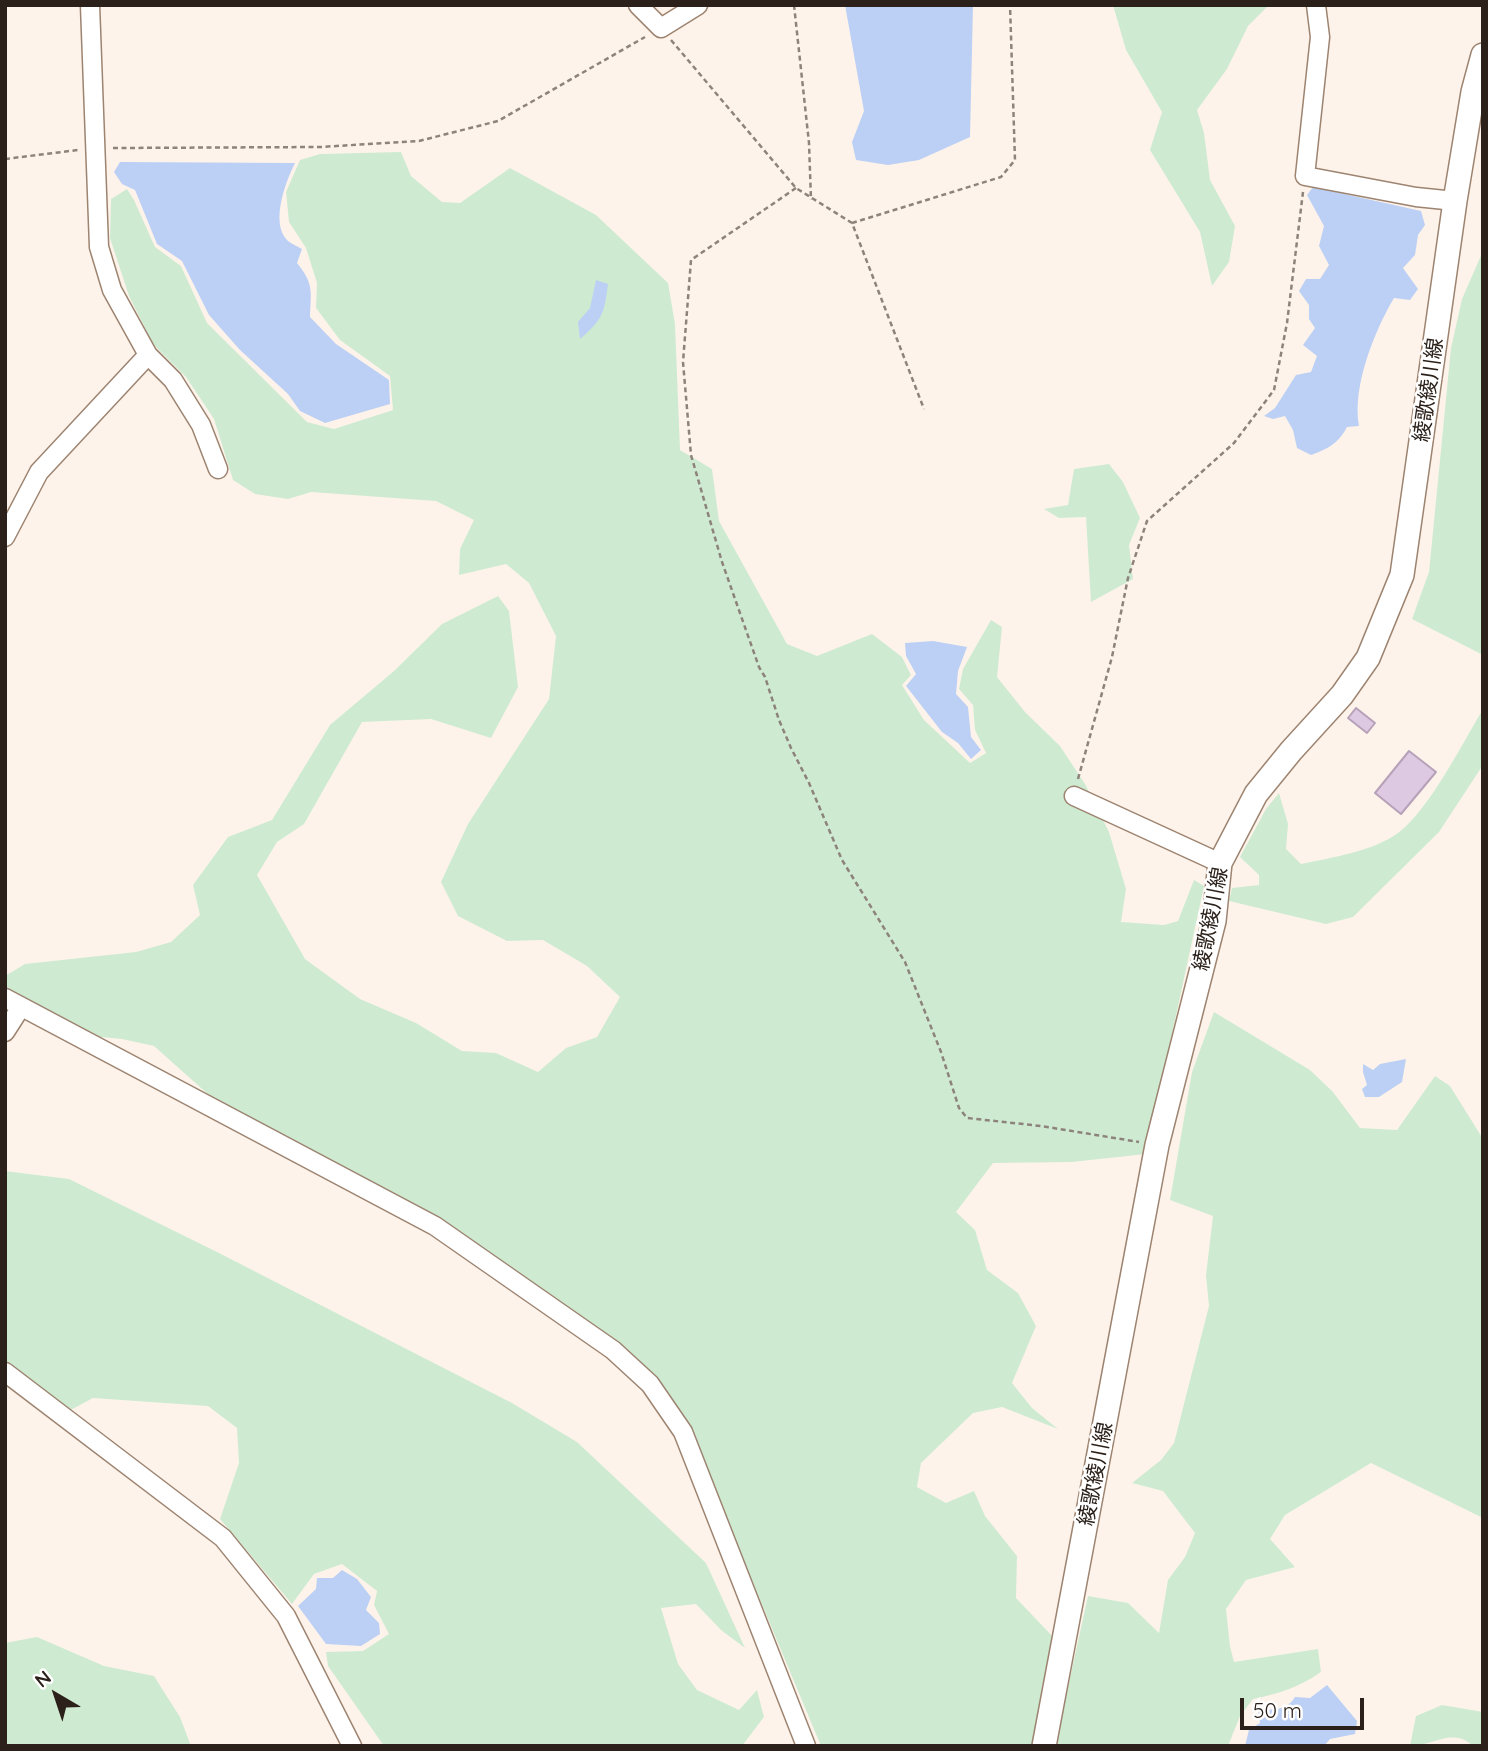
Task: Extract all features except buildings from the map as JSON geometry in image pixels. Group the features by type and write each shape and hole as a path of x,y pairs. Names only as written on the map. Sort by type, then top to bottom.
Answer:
{"main road":[{"name":"綾歌綾川線","path":"1044,1746 1157,1145 1213,921 1220,863 1256,793 1342,695 1368,658 1402,575 1455,201 1473,92 1483,55"}],"street":[{"path":"90,5 99,247 112,290 148,355 173,380 201,425 218,469"},
{"path":"638,5 661,28 698,5"},
{"path":"1316,5 1320,37 1305,176 1416,197 1455,201"},
{"path":"5,537 39,472 148,355"},
{"path":"1073,796 1220,863"},
{"path":"5,1032 13,1002 79,1035 435,1226 613,1350 650,1384 683,1432 806,1746"},
{"path":"5,1372 223,1538 286,1616 352,1746"}],"path":[{"path":"794,5 809,144 811,200"},
{"path":"852,223 1001,177 1015,160 1010,5"},
{"path":"5,159 96,148 320,147 419,141 498,121 661,28 796,188 811,200 852,223 924,409"},
{"path":"1073,796 1112,657 1128,579 1147,521 1234,443 1274,390 1287,323 1305,176"},
{"path":"796,188 691,260 683,362 691,455 722,562 759,667 779,720 842,860 905,962 960,1108 967,1118 1041,1126 1157,1145"}],"green space":[{"path":"1113,5 1269,5 1248,26 1227,69 1197,110 1204,133 1210,180 1235,226 1229,262 1212,286 1200,232 1150,150 1162,112 1126,50"},
{"path":"401,152 411,176 442,202 460,203 510,168 596,215 668,283 675,324 680,450 712,469 719,521 787,644 817,656 872,634 902,657 911,675 902,685 924,720 970,763 986,753 975,730 973,705 959,689 963,669 991,620 1002,627 997,677 1025,712 1060,746 1085,784 1109,832 1126,889 1121,922 1164,925 1178,921 1194,880 1204,886 1146,1154 1072,1162 993,1163 956,1212 975,1230 987,1270 1018,1293 1036,1326 1012,1383 1032,1408 1058,1429 1002,1407 973,1413 921,1463 917,1487 946,1503 974,1491 985,1516 1017,1556 1016,1598 1055,1639 1035,1746 821,1746 687,1425 657,1379 617,1343 370,1185 210,1096 154,1046 91,1036 5,987 5,976 25,964 136,952 171,942 200,915 193,885 228,837 272,820 330,725 394,671 442,624 498,596 509,611 518,687 491,738 431,719 362,722 304,824 277,842 257,875 305,959 360,999 416,1023 462,1051 496,1053 538,1072 566,1048 597,1037 620,997 587,966 543,940 507,941 458,916 441,882 468,824 549,699 556,636 529,583 506,564 459,575 460,549 474,520 436,501 311,492 288,499 255,494 233,480 214,419 186,377 153,344 129,296 110,238 111,199 127,189 155,247 181,266 207,323 307,422 334,429 393,410 390,376 340,340 316,308 317,283 306,248 289,222 286,192 300,160 320,154"},
{"path":"1483,251 1483,655 1412,619 1429,572 1451,348 1462,299"},
{"path":"1109,464 1123,482 1140,518 1129,545 1133,579 1091,602 1086,517 1059,518 1044,509 1068,505 1074,469"},
{"path":"1483,709 1483,765 1439,832 1353,917 1326,924 1229,901 1232,888 1259,885 1259,875 1240,857 1266,809 1279,793 1288,824 1286,849 1301,864 1376,845 1410,823 1444,776"},
{"path":"1214,1012 1310,1070 1333,1092 1360,1128 1397,1130 1435,1076 1450,1086 1483,1139 1483,1518 1371,1463 1285,1515 1270,1539 1295,1567 1246,1580 1226,1609 1234,1662 1318,1649 1321,1672 1288,1689 1253,1699 1240,1716 1228,1746 1055,1746 1088,1596 1128,1603 1159,1633 1168,1580 1185,1557 1195,1533 1163,1491 1132,1483 1161,1460 1174,1443 1209,1306 1206,1275 1213,1216 1170,1200 1192,1072"},
{"path":"5,1171 69,1179 512,1403 577,1442 706,1563 745,1648 721,1630 696,1604 661,1608 678,1664 697,1690 739,1710 757,1690 764,1717 742,1746 384,1746 328,1666 326,1652 363,1651 389,1634 374,1605 377,1591 342,1564 314,1574 292,1604 220,1519 239,1463 237,1428 208,1406 93,1398 67,1412 5,1365"},
{"path":"37,1637 104,1666 154,1676 180,1717 191,1746 5,1746 5,1643"},
{"path":"1442,1705 1483,1712 1483,1746 1473,1746 1458,1738 1450,1738 1410,1746 1416,1716"}],"water":[{"path":"845,5 973,5 970,137 919,160 888,165 856,160 852,142 864,111"},
{"path":"120,162 295,163 281,202 280,223 287,240 302,249 297,263 310,288 310,317 336,344 389,380 390,404 325,423 300,411 288,394 240,350 209,315 182,261 157,244 135,190 122,184 114,172"},
{"path":"1313,187 1421,211 1425,225 1418,235 1415,255 1403,268 1418,289 1410,300 1394,298 1366,360 1359,394 1359,426 1347,427 1332,445 1311,455 1297,448 1293,430 1285,416 1273,419 1264,416 1275,408 1296,375 1311,372 1317,356 1303,345 1315,328 1309,319 1309,305 1299,291 1306,279 1320,279 1329,265 1319,246 1324,226 1307,195"},
{"path":"596,280 608,284 603,309 598,321 580,339 578,322 590,308"},
{"path":"933,641 967,647 958,671 956,694 968,707 971,737 981,750 971,759 958,743 942,732 906,686 916,674 906,656 905,643"},
{"path":"1406,1059 1402,1082 1379,1097 1365,1097 1362,1089 1367,1085 1363,1064 1373,1070 1380,1064"},
{"path":"342,1570 357,1579 371,1597 366,1610 379,1623 380,1634 361,1646 326,1644 298,1606 316,1589 317,1578 333,1578"},
{"path":"1327,1685 1357,1721 1355,1734 1330,1739 1324,1746 1245,1746 1249,1730 1260,1723 1258,1709 1283,1707 1295,1697 1310,1698"}]}
